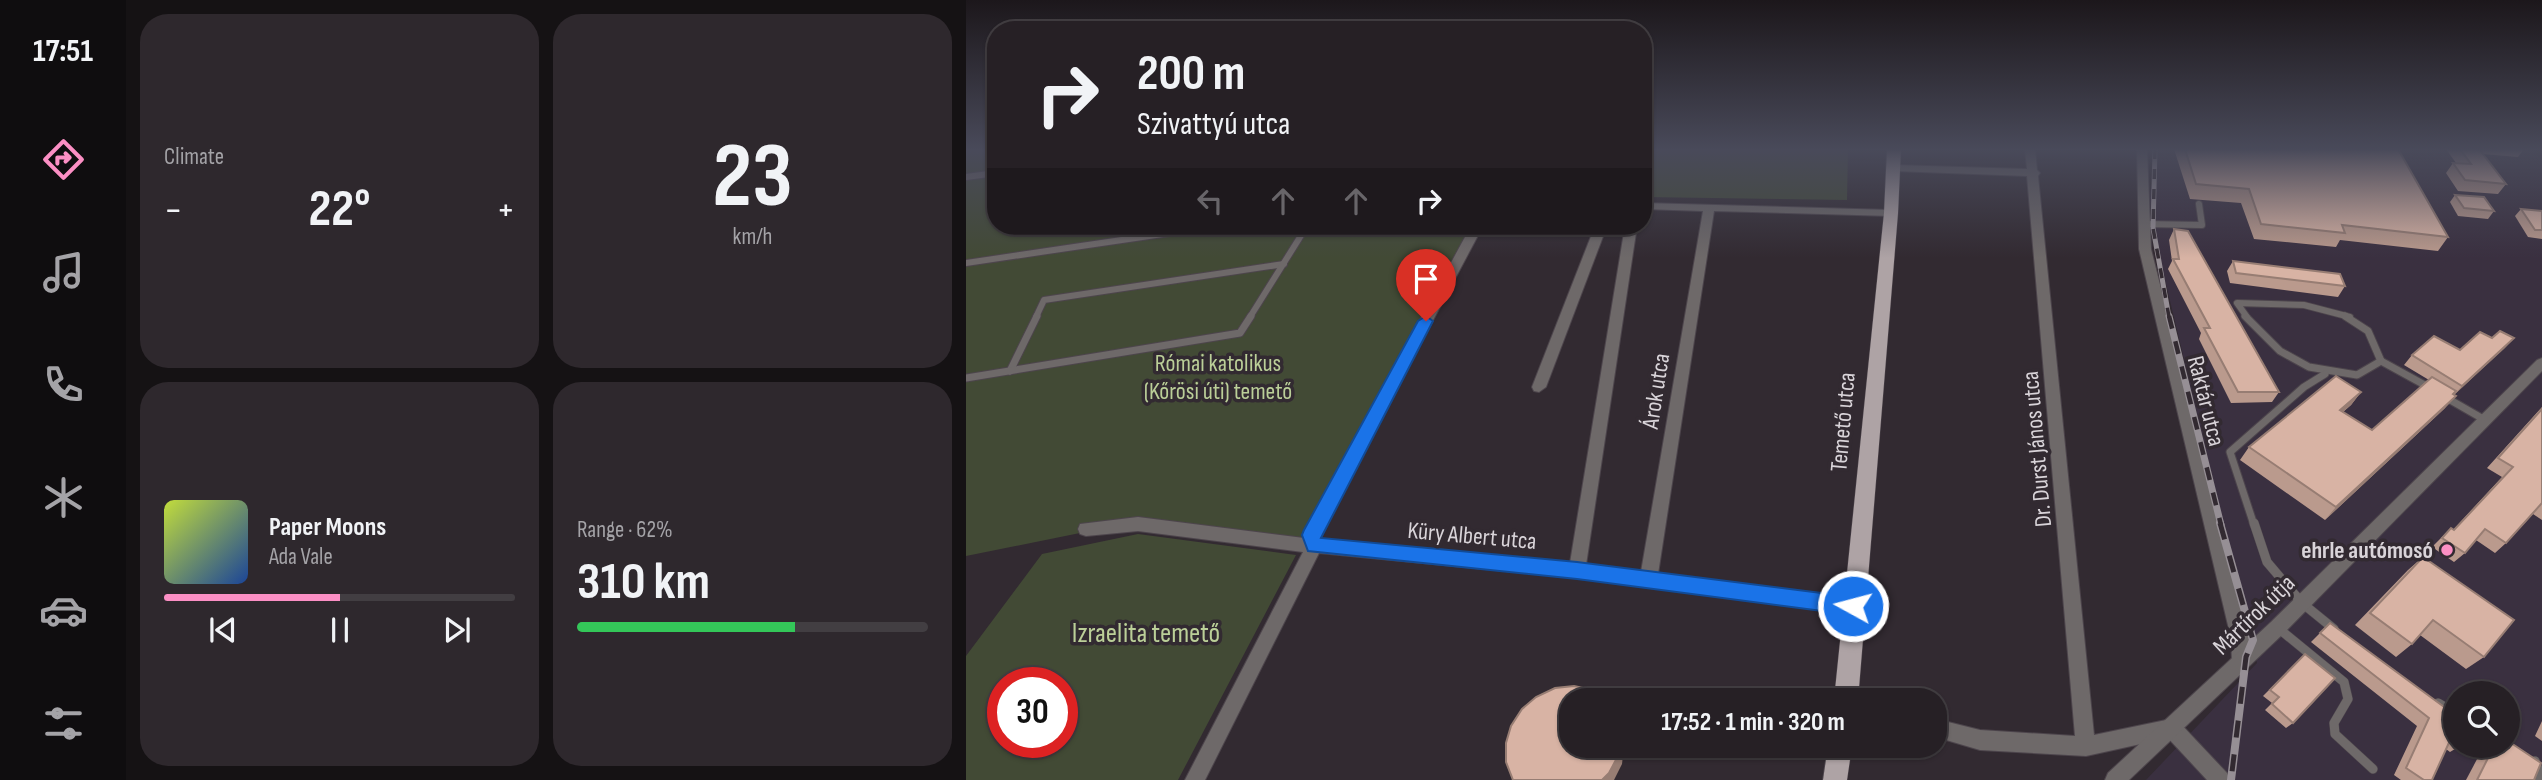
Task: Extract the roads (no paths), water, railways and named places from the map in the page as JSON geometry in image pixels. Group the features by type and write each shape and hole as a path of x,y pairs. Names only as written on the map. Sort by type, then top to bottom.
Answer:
{"main road":[{"name":"Temető utca","path":"1847,688 1893,185"},
{"path":"1835,780 1838,758"}],"street":[{"name":"Dr. Durst János utca","path":"2036,185 2086,746"},
{"name":"Raktár utca","path":"2142,185 2145,249 2237,624 2241,662"},
{"path":"1652,206 1891,213"},
{"name":"Árok utca","path":"1648,581 1709,209"},
{"path":"1195,780 1314,546 1311,535 1471,235"},
{"path":"1539,387 1598,235"},
{"path":"1577,570 1630,235"},
{"name":"Mártírok útja","path":"2115,780 2277,628 2542,363"},
{"name":"Küry Albert utca","path":"1086,529 1138,524 1314,546 1577,570 1853,606"},
{"path":"1947,731 1980,740 2086,746 2171,728 2220,780"}],"lane":[{"path":"2144,224 2185,227 2202,225 2199,204"},
{"path":"966,263 1156,235"},
{"path":"966,379 1240,333 1302,235"},
{"path":"1010,371 1044,300 1284,264"},
{"path":"2381,362 2360,375 2325,373 2296,362 2271,344 2249,323 2237,303 2275,303 2342,314 2364,326 2374,338 2381,362 2485,420"},
{"path":"2325,373 2304,387 2230,453 2267,562 2302,603 2339,632"},
{"path":"2277,628 2344,682 2350,693 2350,702 2334,723 2335,734 2373,769"},
{"path":"2425,696 2443,706"},
{"path":"2525,754 2534,760 2541,776 2539,780"}],"railway":[{"path":"2154,185 2153,228 2169,317"},
{"path":"2169,316 2221,525"},
{"path":"2220,523 2253,640 2246,657 2231,780"}],"place":[{"name":"ehrle autómosó","path":"2447,550"}],"park label":[{"name":"Római katolikus (Kőrösi úti) temető","path":"1218,377"},
{"name":"Izraelita temető","path":"1146,633"}]}
